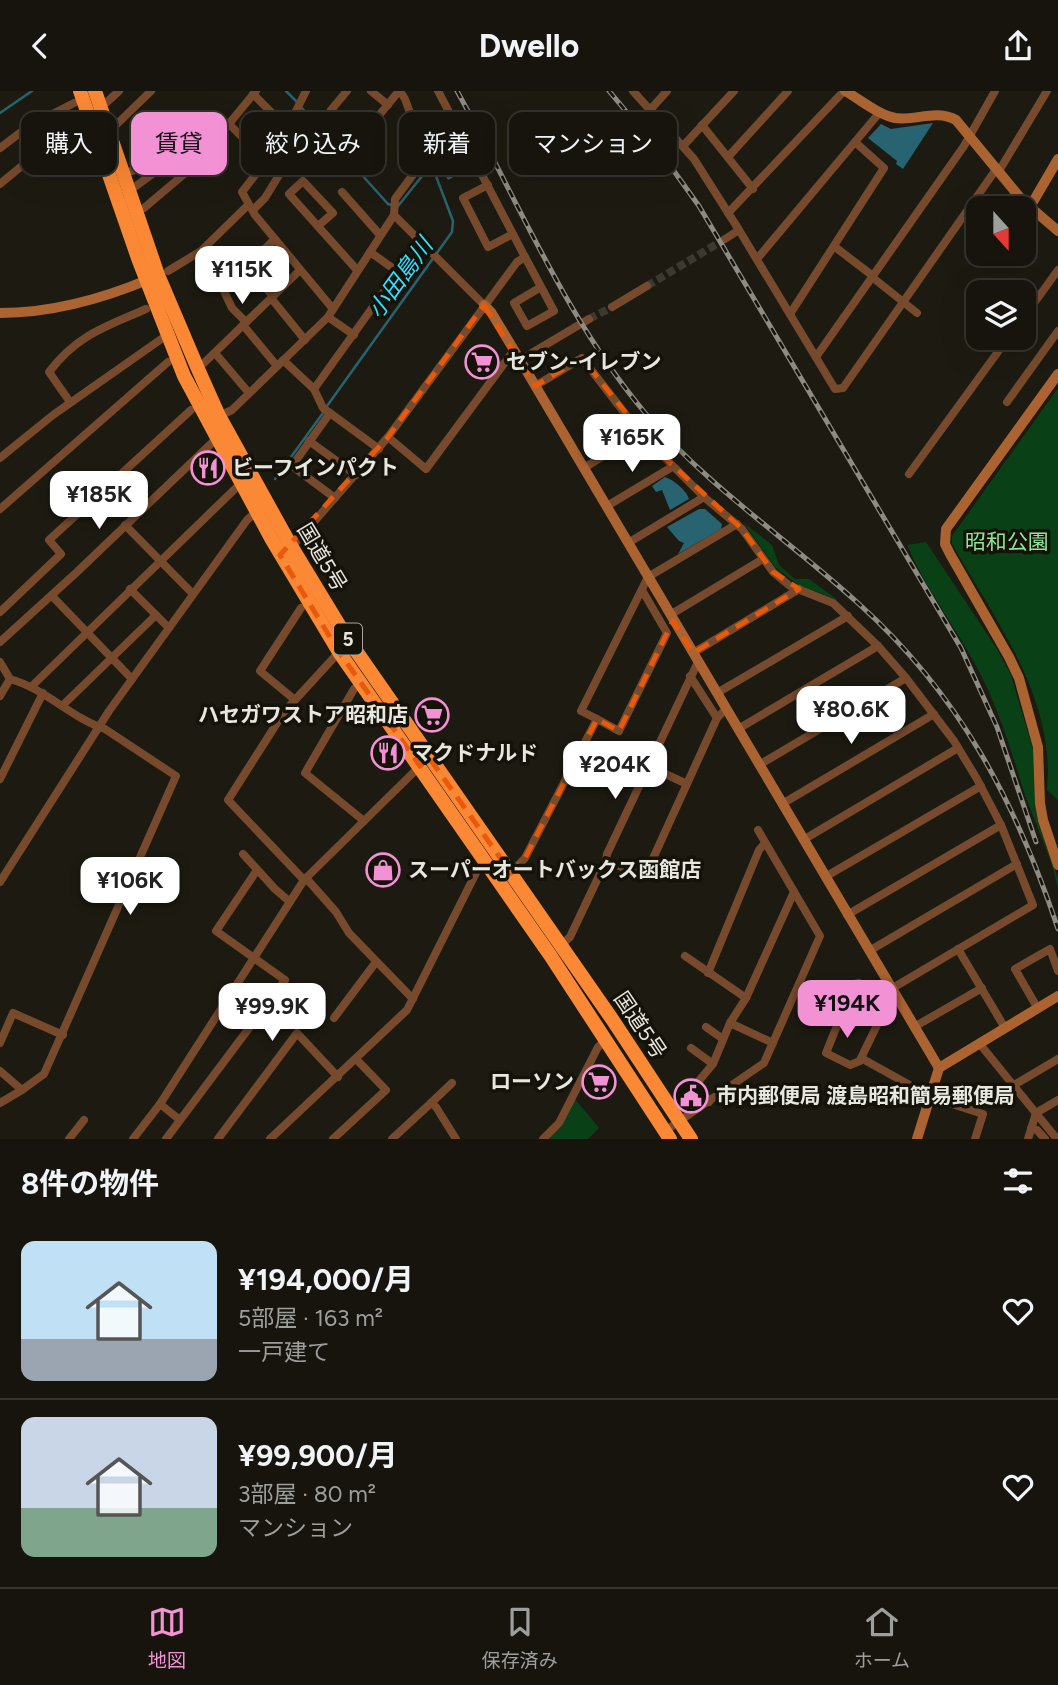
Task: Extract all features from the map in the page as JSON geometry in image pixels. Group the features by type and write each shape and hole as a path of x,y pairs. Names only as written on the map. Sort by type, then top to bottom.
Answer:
{"highway":[{"name":"国道5号","path":"94,91 157,276 167,334 184,376 216,439 241,483 262,507"},
{"name":"国道5号","path":"77,97 219,416 262,507 339,652 511,873 607,1039 667,1135"},
{"name":"国道5号","path":"286,551 345,635 486,862 556,951 691,1139"},
{"path":"680,1121 685,1139"}],"street":[{"path":"107,102 119,91"},
{"path":"117,124 152,91"},
{"path":"296,112 306,91"},
{"path":"219,416 232,410 330,313 426,157 400,91 362,136 331,110 348,91"},
{"path":"370,91 388,105"},
{"path":"438,91 554,311 527,326 514,303 541,287"},
{"path":"633,91 702,172 835,389 843,388 998,170 1047,91"},
{"path":"650,110 667,91"},
{"path":"682,146 734,91"},
{"path":"728,157 788,91"},
{"path":"728,213 845,91 880,112 901,118 935,115 956,120 1020,196"},
{"path":"816,356 959,153 995,91"},
{"path":"241,136 228,123 254,92 272,112"},
{"path":"0,148 29,126 77,97"},
{"path":"757,259 880,112"},
{"path":"702,125 753,189"},
{"path":"790,314 884,168 855,142"},
{"path":"1036,197 1058,159"},
{"path":"0,183 21,167"},
{"path":"136,186 151,175"},
{"path":"144,208 181,175"},
{"path":"255,175 242,192 250,207 300,269 330,313 354,335"},
{"path":"0,313 27,313 61,307 157,276 201,251 250,207 265,198 279,175"},
{"path":"318,226 333,213 303,181 289,194 357,270"},
{"path":"488,185 463,198 488,247 513,234"},
{"path":"342,192 380,235"},
{"path":"394,209 434,257 491,312 939,1068"},
{"path":"1036,212 1058,231"},
{"path":"725,239 739,230"},
{"path":"275,239 223,289 232,308 280,363 314,389 323,408 379,449"},
{"path":"835,247 918,313"},
{"path":"314,389 398,272 370,251"},
{"path":"286,551 379,449 517,262 525,257"},
{"path":"246,266 305,340"},
{"path":"204,363 300,269"},
{"path":"1036,300 1058,270"},
{"path":"611,307 647,286"},
{"path":"70,402 49,372 63,353 87,335 146,309"},
{"path":"520,360 589,319"},
{"path":"1007,402 1058,331"},
{"path":"0,459 70,402 167,334"},
{"path":"388,437 426,469 514,350"},
{"path":"909,474 999,350"},
{"path":"215,353 249,393"},
{"path":"535,386 582,358 611,399 640,433 672,467 737,524 773,572 790,586 833,603 878,646 934,713 981,786 1001,825 1033,905 891,989"},
{"path":"0,509 168,362"},
{"path":"1058,375 946,529 945,536 950,554 1009,657 1018,678 1038,747 1042,820 1058,865"},
{"path":"0,612 61,554 49,540 191,410"},
{"path":"330,413 292,466 335,498"},
{"path":"584,468 640,433"},
{"path":"0,642 216,439"},
{"path":"309,441 356,475"},
{"path":"607,506 672,467"},
{"path":"31,687 241,483"},
{"path":"628,543 705,497"},
{"path":"0,882 132,679 247,520 262,507"},
{"path":"737,524 648,577 581,711 619,730 672,618 763,559"},
{"path":"125,525 193,594"},
{"path":"131,589 169,628"},
{"path":"556,951 570,937 606,861 690,676 695,657 799,589"},
{"path":"642,590 667,633"},
{"path":"52,596 132,679"},
{"path":"295,700 260,671 301,608"},
{"path":"63,705 156,615"},
{"path":"717,693 848,616"},
{"path":"738,729 878,646"},
{"path":"339,652 268,734 228,800 336,912 349,933 413,999"},
{"path":"0,662 10,679 43,693 176,776 44,1074 0,1103"},
{"path":"690,676 717,718"},
{"path":"759,765 906,678"},
{"path":"0,696 10,679"},
{"path":"354,689 305,773 364,821"},
{"path":"0,779 43,693"},
{"path":"606,861 645,876 717,718 726,709"},
{"path":"782,804 934,713"},
{"path":"511,873 525,858 597,719"},
{"path":"803,840 958,748"},
{"path":"133,1139 160,1104 305,879 425,763"},
{"path":"648,766 687,785"},
{"path":"825,877 981,786"},
{"path":"847,915 1001,825"},
{"path":"667,1135 680,1121 764,1063 820,936 758,830"},
{"path":"708,972 765,843"},
{"path":"243,854 290,902"},
{"path":"271,1139 407,1010 477,871 486,862"},
{"path":"869,951 1017,864"},
{"path":"166,1139 285,980 216,931 257,870"},
{"path":"709,1101 698,1083 713,1064 794,892"},
{"path":"958,949 1006,1028"},
{"path":"1038,1009 1015,969 1050,949 1058,971"},
{"path":"685,956 746,998"},
{"path":"334,1018 376,962"},
{"path":"859,983 880,1019 861,1058 850,1065 826,1053 854,984 859,983"},
{"path":"914,1027 982,988"},
{"path":"917,1139 939,1068 1058,996"},
{"path":"0,1043 13,1013 63,1035"},
{"path":"730,1023 774,1043"},
{"path":"706,1027 723,1039"},
{"path":"218,1139 298,1033 338,1077"},
{"path":"543,1139 559,1123 598,1047 607,1039"},
{"path":"979,1044 1057,1139"},
{"path":"691,1048 713,1064"},
{"path":"861,1058 930,1096 983,1114 975,1139"},
{"path":"333,1139 386,1090 356,1059"},
{"path":"1014,1085 1058,1059"},
{"path":"0,1071 22,1090"},
{"path":"392,1139 452,1083"},
{"path":"1028,1139 1036,1113 1058,1100"},
{"path":"431,1103 436,1107 453,1138"},
{"path":"160,1104 180,1119"},
{"path":"69,1139 84,1120"},
{"path":"1031,1128 1037,1130 1045,1139"}],"highlighted area":[{"path":"484,305 535,386 582,358 653,447 742,529 773,572 799,589 693,653 673,621 619,731 597,719 525,858 511,873 430,759 420,766 339,652 280,555 388,437"}],"green space":[{"name":"昭和公園","path":"1058,388 1058,800 1047,790 1047,756 1042,723 1032,692 1003,631 952,544 952,536"},
{"path":"744,523 772,545 779,565 795,579 809,579 838,600 798,585 775,567"},
{"path":"926,542 997,649 1011,675 1035,756 1047,847 1058,878 1058,888 990,693 907,545"},
{"path":"575,1099 599,1128 588,1139 548,1139 561,1127"}],"water":[{"path":"933,123 903,169 868,138 881,124 891,129"},
{"path":"665,477 680,486 689,499 670,510 662,490 656,492 652,486"},
{"path":"699,509 705,509 722,524 721,529 678,554 684,543 667,527"}],"waterway":[{"path":"0,113 32,91"},
{"path":"286,91 297,102"},
{"path":"301,107 391,205"},
{"path":"398,206 423,175"},
{"name":"小田島川","path":"327,406 452,232 453,221 436,175"},
{"name":"小田島川","path":"275,479 323,413"}],"tunnel":[{"path":"647,286 725,239"},
{"path":"589,319 612,307"}],"railway":[{"path":"457,91 567,298 617,377 646,414 722,489 859,604 895,639 955,713 1003,794 1023,837 1058,929"},
{"path":"609,91 661,153 699,206 961,648 997,727 1036,842"}],"place":[{"name":"セブン-イレブン","path":"482,362"},
{"name":"ビーフインパクト","path":"208,468"},
{"name":"ハセガワストア昭和店","path":"432,715"},
{"name":"マクドナルド","path":"388,753"},
{"name":"スーパーオートバックス函館店","path":"383,870"},
{"name":"ローソン","path":"599,1082"},
{"name":"市内郵便局 渡島昭和簡易郵便局","path":"691,1096"}]}
